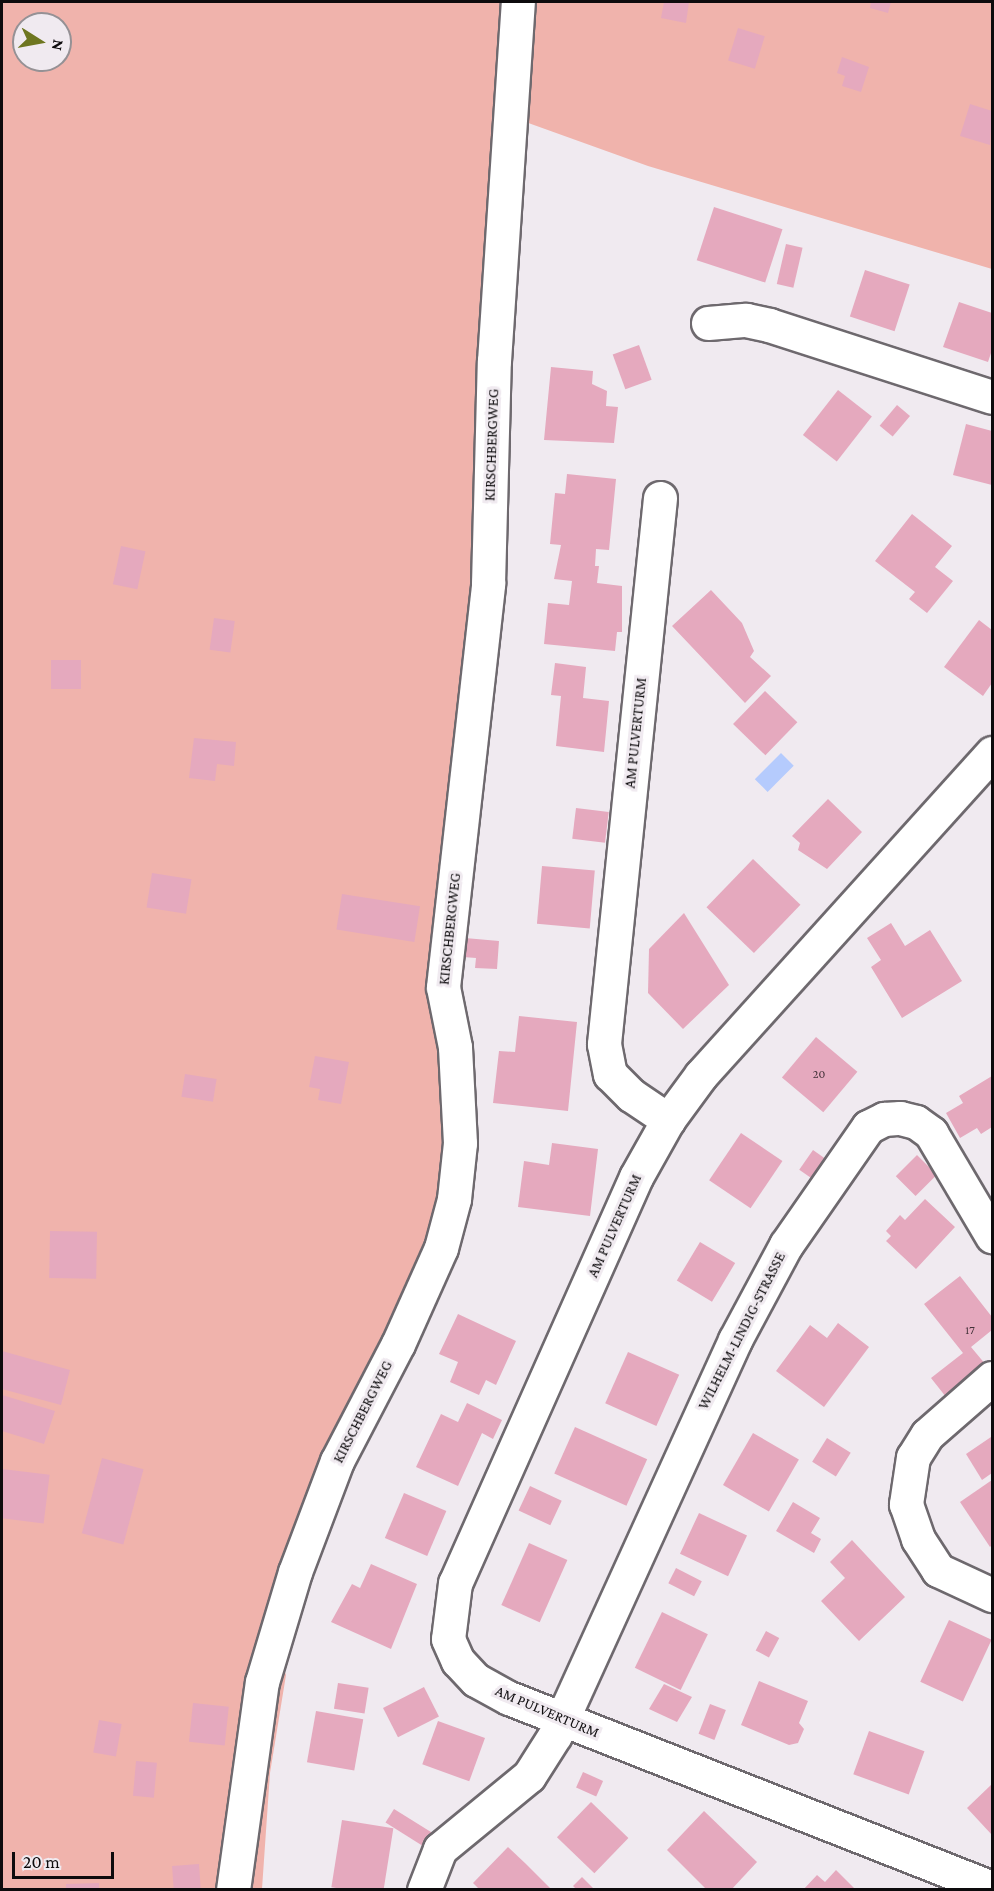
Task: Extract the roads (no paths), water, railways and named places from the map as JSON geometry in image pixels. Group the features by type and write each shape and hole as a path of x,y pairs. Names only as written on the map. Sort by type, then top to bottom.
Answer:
{"street":[{"name":"KIRSCHBERGWEG","path":"233,1890 262,1682 295,1572 337,1461 398,1344 441,1248 454,1198 460,1143 456,1057 443,987 488,584 494,361 518,2"},
{"path":"708,323 746,320 769,325 993,398"},
{"name":"AM PULVERTURM","path":"660,498 604,1044 610,1074 631,1095 668,1120"},
{"name":"AM PULVERTURM","path":"993,753 701,1075 668,1120 636,1178 455,1583 449,1612 448,1639 458,1661 476,1680 562,1720 993,1888"},
{"name":"WILHELM-LINDIG-STRASSE","path":"424,1890 440,1849 530,1776 562,1720 735,1340 786,1245 868,1128 884,1119 900,1118 916,1122 931,1133 993,1236"},
{"path":"993,1378 927,1435 913,1457 906,1504 918,1539 938,1570 993,1595"}],"water":[{"path":"781,753 794,766 768,792 755,779"}]}
